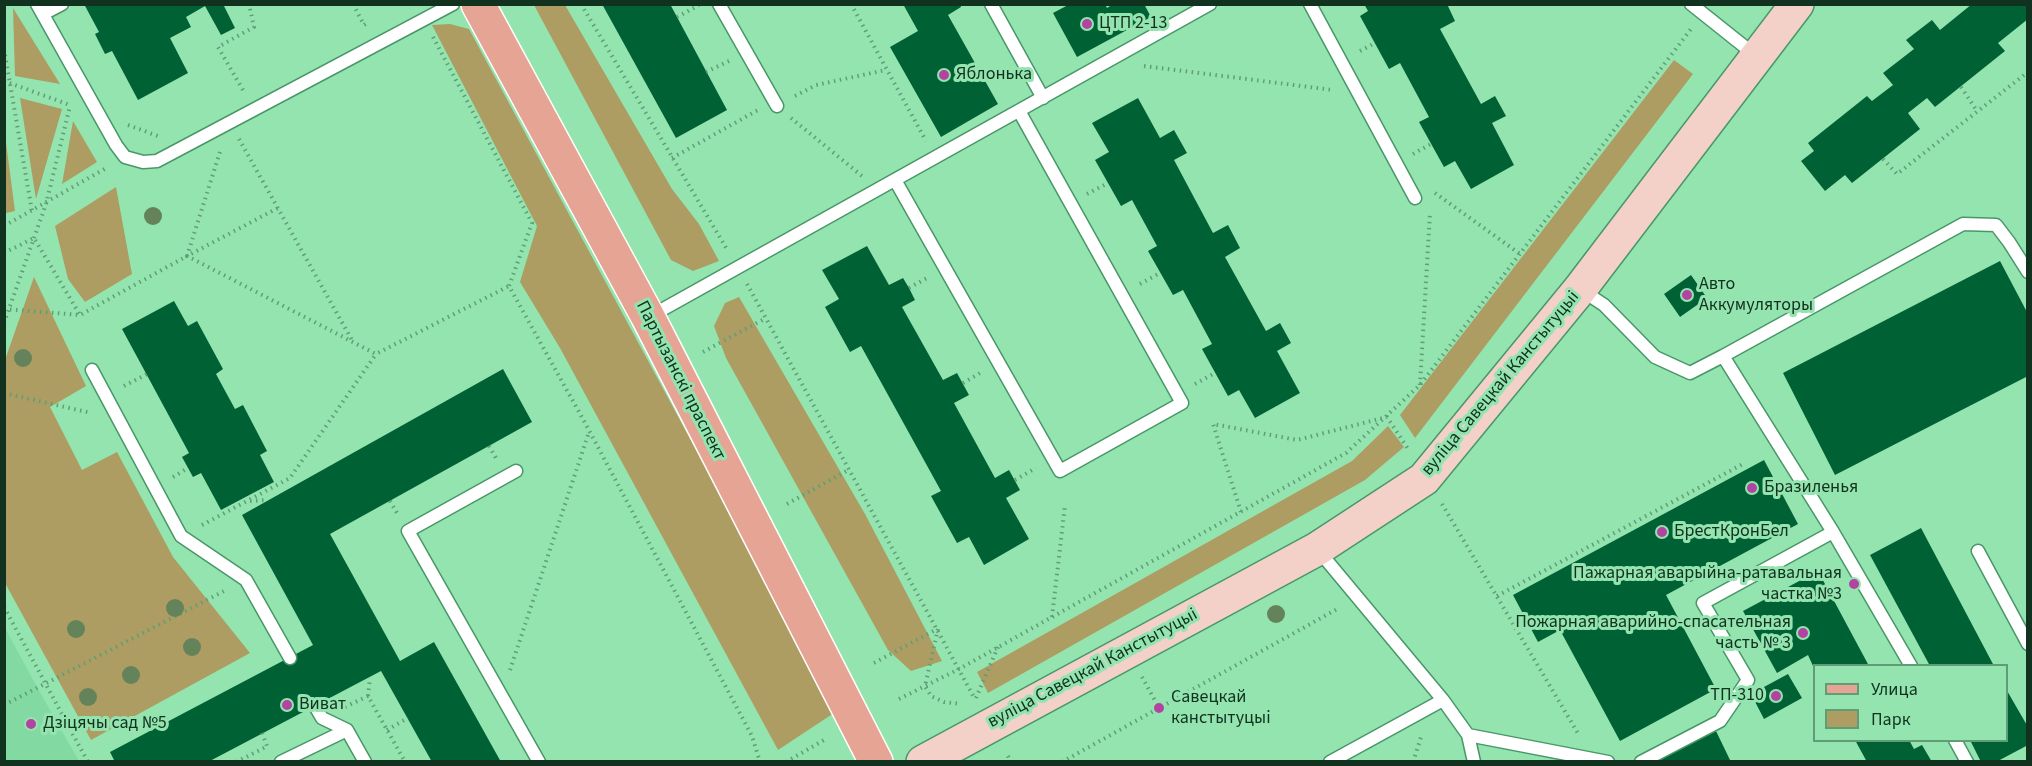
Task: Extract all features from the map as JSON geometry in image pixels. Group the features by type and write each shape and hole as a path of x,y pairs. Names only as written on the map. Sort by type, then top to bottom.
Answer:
{"main road":[{"name":"Партызанскі праспект","path":"478,4 648,317 876,762"},
{"name":"вуліца Савецкай Канстытуцыі","path":"923,762 1317,549 1424,479 1580,289 1797,4"}],"lane":[{"path":"62,4 40,9 116,145 125,157 143,162 157,161 453,4"},
{"path":"719,4 777,106"},
{"path":"991,4 1043,98"},
{"path":"648,317 1210,4"},
{"path":"1310,4 1415,198"},
{"path":"1691,4 1756,56"},
{"path":"895,180 1060,471 1071,465 1182,403 1019,111"},
{"path":"1580,289 1604,305 1655,357 1690,373 1963,224 1996,225 2028,272"},
{"path":"1723,356 1833,532 1910,664"},
{"path":"92,370 181,536 246,580 290,658"},
{"path":"516,471 408,531 539,762"},
{"path":"1641,762 1720,721 1748,680 1703,603 1833,532"},
{"path":"1317,549 1443,700 1468,735 1474,762"},
{"path":"1978,552 2028,644"},
{"path":"1330,762 1443,700"},
{"path":"315,706 322,718 346,730 365,762"},
{"path":"281,762 346,730"},
{"path":"1468,735 1608,762"},
{"path":"1956,742 1967,762"}],"path":[{"path":"243,90 218,47 254,27 249,4"},
{"path":"353,4 364,25 374,20"},
{"path":"581,4 738,267 975,699"},
{"path":"851,4 935,157"},
{"path":"677,17 699,5"},
{"path":"899,699 959,669 1346,453 1420,385 1702,14"},
{"path":"181,536 290,478 376,354 509,286 532,223 424,19"},
{"path":"1354,53 1375,43"},
{"path":"4,49 33,211"},
{"path":"706,72 729,60"},
{"path":"1140,65 1358,94"},
{"path":"1883,159 1897,174 2028,72"},
{"path":"1961,87 1977,111"},
{"path":"4,323 7,309 46,204 70,105"},
{"path":"777,106 878,189"},
{"path":"230,123 353,342"},
{"path":"187,256 230,123"},
{"path":"1411,155 1431,144"},
{"path":"5,225 46,204 125,157"},
{"path":"1084,196 1108,183"},
{"path":"1420,385 1432,191 1520,254"},
{"path":"7,309 81,315 278,208"},
{"path":"4,253 34,238"},
{"path":"34,238 81,315"},
{"path":"187,256 376,354"},
{"path":"1136,287 1160,273"},
{"path":"909,288 931,275"},
{"path":"509,286 590,431 752,736 760,762"},
{"path":"704,352 766,318"},
{"path":"963,383 985,371"},
{"path":"1191,386 1215,373"},
{"path":"120,388 147,374"},
{"path":"4,393 117,419"},
{"path":"1387,417 1410,452"},
{"path":"1241,512 1213,424 1297,440 1387,417"},
{"path":"502,696 590,431"},
{"path":"1497,596 1743,465"},
{"path":"1015,480 1040,466"},
{"path":"170,478 188,468"},
{"path":"787,504 850,469"},
{"path":"1439,498 1593,759"},
{"path":"247,501 268,500"},
{"path":"390,501 402,520"},
{"path":"1052,617 1065,505"},
{"path":"4,705 246,580"},
{"path":"1062,762 1326,618 1357,596"},
{"path":"4,607 88,762"},
{"path":"874,663 938,628"},
{"path":"938,628 925,686 932,696 944,702 959,704 975,699 998,647"},
{"path":"368,696 370,678"},
{"path":"387,730 408,718"},
{"path":"262,733 267,746"},
{"path":"786,762 824,740"},
{"path":"1008,756 1011,762"}],"shaded area":[{"name":"Дзіцячы сад №5","path":"5,628 37,687 79,761 5,761"}],"green space":[{"path":"534,5 565,5 672,189 699,224 719,261 693,271 671,260"},
{"path":"13,8 60,84 15,76"},
{"path":"450,24 469,29 837,711 778,750 560,348 520,282 537,226 432,25"},
{"path":"1674,60 1693,74 1415,438 1400,415"},
{"path":"20,98 62,109 36,199"},
{"path":"73,121 97,162 62,184"},
{"path":"5,135 15,211 6,213 4,211"},
{"path":"116,187 132,274 85,302 68,279 55,226"},
{"path":"34,277 86,386 50,407 82,470 117,452 173,557 250,653 91,740 5,583 5,360"},
{"path":"739,297 865,514 942,661 911,671 888,650 726,358 714,326 725,303"},
{"path":"1388,426 1404,447 1365,480 988,693 977,672 1352,461"}],"building":[{"path":"84,4 223,4 235,28 221,35 205,6 186,17 191,27 170,38 188,73 138,100 112,51 105,54 95,34 99,32"},
{"path":"602,4 670,4 727,110 676,138"},
{"name":"Яблонька","path":"903,4 960,4 961,7 948,15 998,104 941,137 890,47 918,31"},
{"name":"ЦТП 2-13","path":"1070,4 1105,4 1107,8 1113,4 1144,4 1151,17 1077,57 1053,13"},
{"path":"1364,4 1447,4 1455,21 1440,29 1481,104 1495,96 1506,116 1492,123 1514,165 1471,189 1455,161 1444,167 1419,122 1429,117 1400,63 1389,69 1360,16 1368,11"},
{"path":"1972,4 2028,4 2028,19 1998,43 2005,51 1935,107 1927,98 1908,113 1920,129 1852,183 1845,175 1825,191 1801,161 1814,151 1808,143 1867,96 1872,101 1893,85 1883,73 1914,49 1906,40 1932,20 1940,30"},
{"path":"1138,98 1160,138 1174,130 1187,153 1174,160 1213,233 1228,225 1240,248 1225,257 1266,331 1280,323 1291,343 1277,351 1300,393 1255,418 1239,390 1228,396 1202,349 1212,344 1183,290 1173,295 1148,251 1157,246 1132,200 1121,206 1095,160 1109,152 1092,123"},
{"path":"867,246 889,285 903,278 909,288 915,300 902,307 943,380 957,373 969,395 954,403 995,478 1009,470 1020,490 1006,498 1029,539 984,565 969,537 957,543 931,496 941,491 861,346 850,352 825,307 839,299 822,270"},
{"path":"2000,261 2028,314 2028,376 1835,475 1783,373"},
{"path":"1691,275 1707,298 1680,317 1664,294"},
{"path":"174,301 188,326 197,321 223,369 216,374 223,387 235,409 243,405 267,451 260,455 274,482 221,510 201,473 193,477 182,457 189,453 122,329"},
{"path":"503,369 532,422 330,534 400,661 434,642 501,762 432,762 381,671 208,762 115,762 110,752 313,645 242,515"},
{"path":"1764,460 1798,524 1666,595 1716,689 1620,741 1560,630 1538,642 1513,595"},
{"path":"1921,528 1993,664 1929,664 1870,555"},
{"name":"Пожарная аварийно-спасательная часть № 3","path":"1818,571 1868,664 1813,664 1813,666 1808,655 1777,673 1743,611"},
{"name":"ТП-310","path":"1788,674 1802,698 1764,719 1751,694"},
{"path":"2008,692 2028,727 2028,745 1996,762 1981,762 1971,742 2008,742"},
{"path":"1716,731 1730,760 1727,762 1655,762"},
{"path":"1856,742 1910,742 1914,749 1922,745 1932,762 1867,762"}],"place":[{"name":"ЦТП 2-13","path":"1087,24"},
{"name":"Яблонька","path":"944,75"},
{"name":"Авто Аккумуляторы","path":"1687,295"},
{"name":"Бразиленья","path":"1752,488"},
{"name":"БрестКронБел","path":"1662,532"},
{"name":"Пажарная аварыйна-ратавальная частка №3","path":"1854,584"},
{"name":"Пожарная аварийно-спасательная часть № 3","path":"1803,633"},
{"name":"ТП-310","path":"1776,696"},
{"name":"Виват","path":"287,705"},
{"name":"Савецкай канстытуцыі","path":"1159,708"},
{"name":"Дзіцячы сад №5","path":"31,724"}]}
